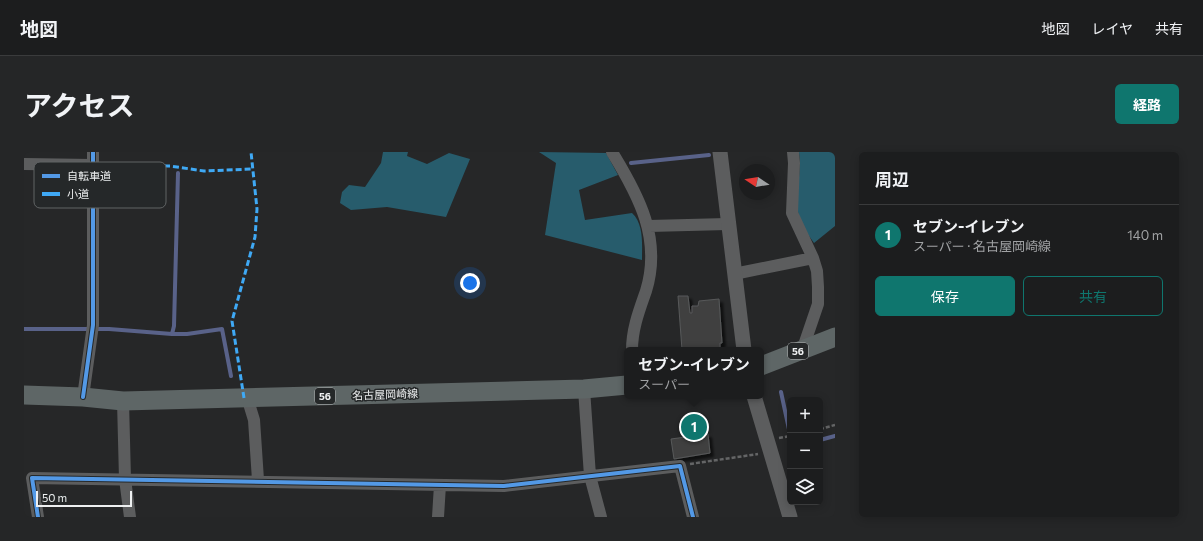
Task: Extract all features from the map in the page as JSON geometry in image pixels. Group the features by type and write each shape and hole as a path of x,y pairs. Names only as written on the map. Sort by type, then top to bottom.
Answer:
{"main road":[{"name":"56","path":"764,365 803,348 835,337"},
{"name":"名古屋岡崎線","path":"24,395 83,396 123,401 584,389 624,385"}],"street":[{"path":"92,162 93,152"},
{"path":"612,152 634,189 649,226 652,244 652,267 632,336 632,347"},
{"path":"720,152 727,224 744,347"},
{"path":"793,152 792,213 813,258 817,271 818,304 803,348"},
{"path":"24,164 34,164"},
{"path":"83,396 93,325 92,208"},
{"path":"649,226 727,224"},
{"path":"734,274 813,258"},
{"path":"584,389 590,476 601,517"},
{"path":"247,398 254,420 258,480"},
{"path":"755,399 772,452 790,517"},
{"path":"123,401 124,479 130,517"},
{"path":"38,517 32,478 258,480 504,486 680,466 693,517"},
{"path":"438,517 440,485"}],"path":[{"path":"823,428 835,425"},
{"path":"680,466 772,452"}],"shaded area":[{"path":"383,152 408,152 407,156 427,164 449,153 470,159 446,217 387,207 351,210 340,203 342,192 349,185 365,187 381,163"},
{"path":"539,152 606,153 618,175 579,190 585,220 632,213 639,223 642,241 642,260 545,235 556,163"},
{"path":"799,152 835,152 835,226 814,243 806,232 798,212 797,198 800,167"}],"building":[{"path":"678,296 688,296 690,313 692,313 692,306 698,306 699,301 719,299 722,343 720,343 720,347 682,347"},
{"path":"708,434 710,453 674,459 671,439"}],"waterway":[{"path":"631,163 709,155"},
{"path":"172,334 174,326 178,173"},
{"path":"24,329 109,329 172,334 187,334 222,329 231,376"},
{"path":"781,392 790,433"},
{"path":"823,439 835,436"}],"marked path":[{"path":"244,398 232,321 255,237 257,209 251,152"},
{"path":"166,166 204,171 253,169"}],"cycle path":[{"path":"93,152 93,162"},
{"path":"83,397 93,325 93,208"},
{"path":"38,517 32,478 504,486 680,466 693,517"}],"place":[{"name":"セブン-イレブン","path":"694,427"}]}
